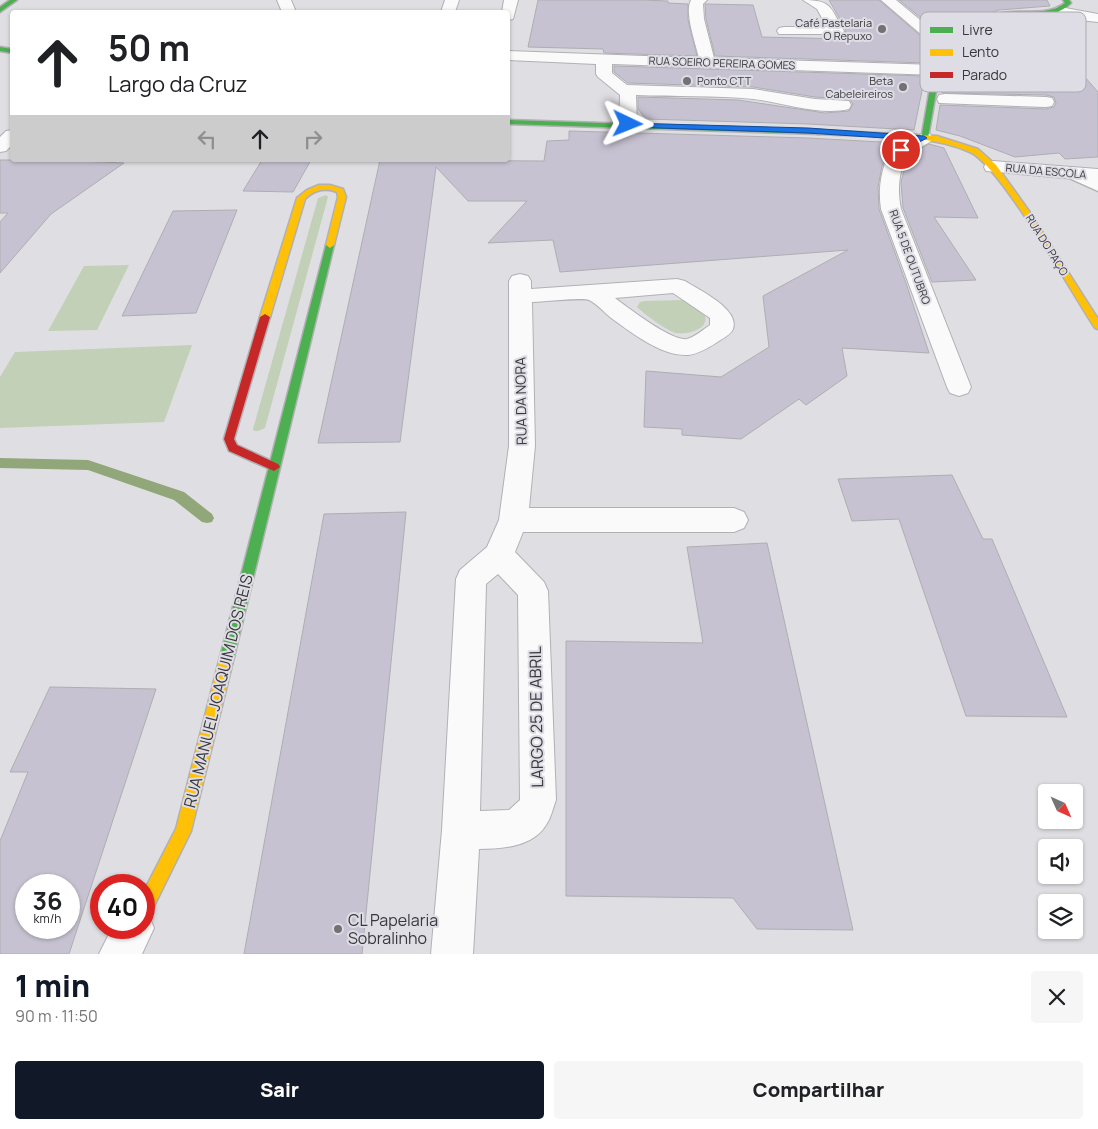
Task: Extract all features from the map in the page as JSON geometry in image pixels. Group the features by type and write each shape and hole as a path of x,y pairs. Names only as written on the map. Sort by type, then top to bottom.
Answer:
{"main road":[{"path":"0,10 14,0"},
{"path":"1016,12 1063,5"},
{"path":"924,138 933,92"},
{"name":"RUA DO PAÇO","path":"510,122 628,124 808,131 945,140 966,147 982,156 993,166 1026,213 1098,326"},
{"name":"RUA MANUEL JOAQUIM DOS REIS","path":"155,886 182,831 274,467 342,197 340,191 334,188 324,187 312,190 301,198 229,439 233,448 274,467"}],"street":[{"path":"700,0 696,3 697,19 708,63"},
{"path":"784,31 837,31 822,6 810,0"},
{"path":"888,0 920,27"},
{"name":"RUA SOEIRO PEREIRA GOMES","path":"510,56 920,69"},
{"path":"604,58 604,74 628,94 628,124"},
{"path":"624,90 753,94 816,104 844,105"},
{"path":"944,99 1046,102"},
{"path":"0,147 10,137"},
{"name":"RUA 5 DE OUTUBRO","path":"924,138 898,152 888,180 888,193 891,209 958,387"},
{"name":"RUA DA ESCOLA","path":"993,166 1098,175"},
{"path":"677,286 719,313 722,318 722,328 688,347 672,345 593,293 677,286"},
{"name":"RUA DA NORA","path":"513,520 522,446 519,289 593,293"},
{"path":"452,954 461,830 470,579 499,555 513,520 734,520"},
{"name":"LARGO 25 DE ABRIL","path":"461,830 514,829 530,818 538,800 533,591 499,555"},
{"path":"120,954 128,939"}],"lane":[{"path":"1076,174 1098,186"}],"green space":[{"path":"326,195 328,197 265,428 254,431 318,198"},
{"path":"129,265 97,330 48,331 84,266"},
{"path":"683,300 699,309 705,316 704,325 691,332 676,333 667,329 637,307 640,302 645,301"},
{"path":"192,345 164,422 0,428 0,377 15,352"}],"building":[{"path":"538,0 641,0 688,4 688,20 697,56 604,53 603,49 528,47"},
{"path":"829,0 879,0 920,35 920,63 715,56 706,19 705,4 753,5 762,37 846,39 844,35 846,30"},
{"path":"899,0 1047,0 1050,6 993,12 920,12 920,17"},
{"path":"614,66 920,76 920,92 922,92 914,130 808,124 646,119 638,109 638,97 738,100 825,113 849,111 853,104 849,99 815,97 753,87 628,83 614,72"},
{"path":"1086,78 1098,92 1098,157 1065,159 1059,153 1015,157 960,136 936,130 940,105 1046,109 1054,107 1056,103 1054,97 1046,95 942,93 1086,92"},
{"path":"569,131 808,138 899,143 891,146 882,166 878,187 879,209 929,353 842,348 847,376 806,405 799,399 741,439 682,435 682,429 644,427 646,371 721,377 769,347 763,296 848,250 560,272 553,240 488,243 527,201 468,201 436,167 400,442 318,443 380,162 544,161 547,141 569,140"},
{"path":"929,144 944,148 978,218 934,217 976,280 932,282 903,208 901,182 908,156"},
{"path":"0,160 10,160 10,162 124,163 51,214 0,273 0,222 8,213 0,213"},
{"path":"261,162 310,162 293,192 243,191"},
{"path":"237,210 196,313 122,316 173,211"},
{"path":"952,475 983,539 992,539 1067,717 966,716 899,519 852,521 838,479"},
{"path":"406,512 362,954 244,954 324,514"},
{"path":"767,543 853,930 757,929 733,898 566,896 566,641 703,643 687,547"},
{"path":"50,687 156,689 95,874 90,874 90,890 80,920 80,874 15,874 15,939 74,939 69,954 0,954 0,841 28,772 10,772"}],"waterway":[{"path":"0,463 88,465 179,496 207,518"}],"traffic: fast":[{"path":"0,10 14,0"},
{"path":"1053,12 1068,3 1066,0"},
{"path":"0,49 10,51"},
{"path":"924,138 932,92"},
{"path":"510,122 820,132"},
{"path":"227,657 330,245"}],"traffic: slow":[{"path":"820,132 937,138 975,151 993,167 1026,213 1098,326"},
{"path":"265,317 301,198 314,189 324,187 340,191 342,197 330,245"},
{"path":"155,886 183,831 227,657"}],"traffic: jam":[{"path":"265,317 229,439 233,448 274,467"}],"place":[{"name":"Café Pastelaria O Repuxo","path":"882,29"},
{"name":"Ponto CTT","path":"687,81"},
{"name":"Beta Cabeleireiros","path":"903,87"},
{"name":"CL Papelaria Sobralinho","path":"338,929"}],"route":[{"path":"628,124 808,131 924,138 901,150"}]}
